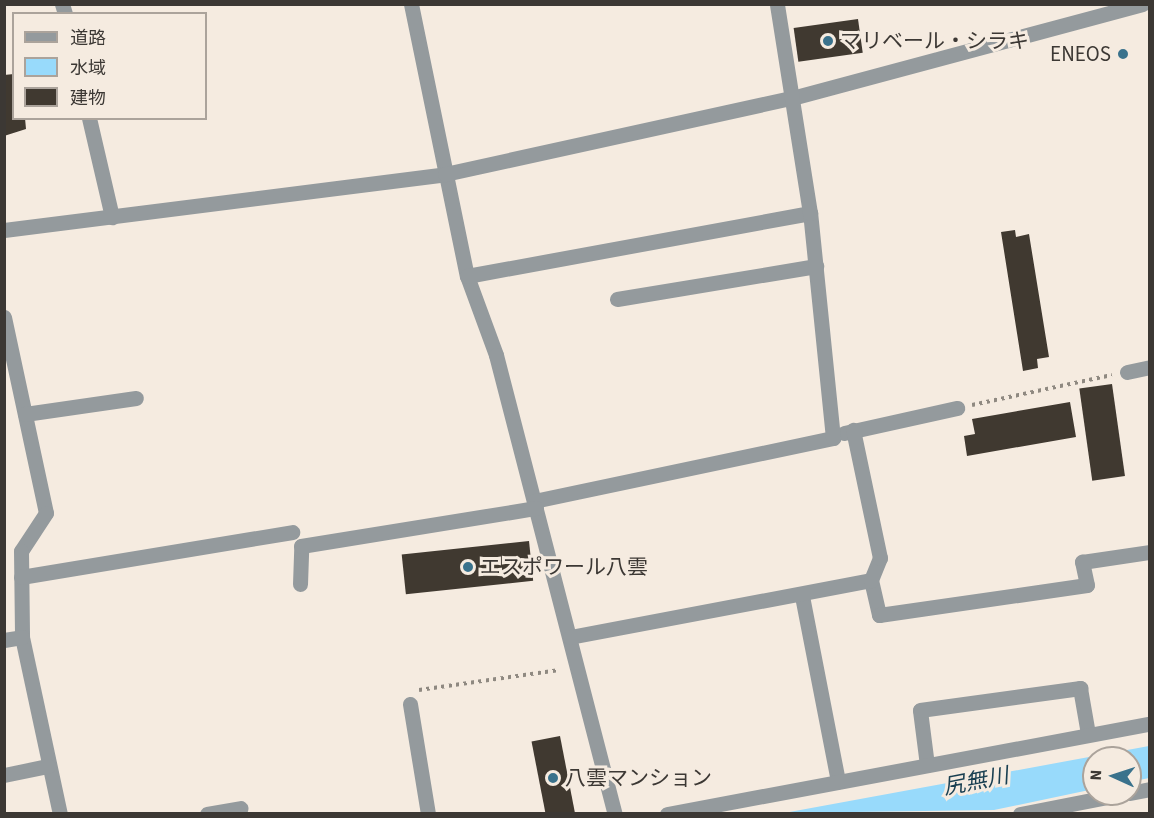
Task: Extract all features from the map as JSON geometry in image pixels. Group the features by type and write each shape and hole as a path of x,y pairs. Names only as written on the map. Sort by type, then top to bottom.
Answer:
{"street":[{"path":"411,4 467,276 496,355 615,813"},
{"path":"777,4 810,213 833,438"},
{"path":"4,230 445,174 792,98 1143,4"},
{"path":"89,120 112,217"},
{"path":"467,276 810,213"},
{"path":"617,298 816,266"},
{"path":"4,317 46,513 21,551 22,637 48,766 60,813"},
{"path":"1127,372 1149,367"},
{"path":"25,414 136,398"},
{"path":"300,584 302,546 535,505 957,408"},
{"path":"854,430 880,558 871,580 879,615 1087,585 1082,562 1149,552"},
{"path":"21,577 292,532"},
{"path":"570,637 802,596 871,580"},
{"path":"802,596 838,782"},
{"path":"4,640 22,637"},
{"path":"927,765 920,710 1080,688 1088,734"},
{"path":"410,704 428,813"},
{"path":"668,813 1149,724"},
{"path":"4,775 48,766"},
{"path":"1020,813 1082,802"},
{"path":"207,813 240,808"}],"path":[{"path":"957,408 1127,372"},
{"path":"410,704 413,691 578,667"}],"water":[{"path":"1149,746 1149,778 1142,779 1142,747"},
{"name":"尻無川","path":"1082,758 1082,792 994,810 784,813"}],"building":[{"name":"マリベール・シラキ","path":"858,19 863,53 798,62 794,28"},
{"path":"12,74 12,120 25,120 26,129 4,136 4,75"},
{"path":"1015,230 1016,237 1029,234 1049,357 1037,359 1038,368 1023,371 1001,232"},
{"path":"1112,384 1125,476 1092,481 1079,389"},
{"path":"1070,402 1076,437 967,456 964,436 975,434 972,419"},
{"name":"エスポワール八雲","path":"529,541 533,581 406,594 402,554"},
{"name":"八雲マンション","path":"560,736 575,814 546,814 532,742"}],"place":[{"name":"マリベール・シラキ","path":"828,41"},
{"name":"ENEOS","path":"1123,54"},
{"name":"エスポワール八雲","path":"468,567"},
{"name":"八雲マンション","path":"553,778"}]}
